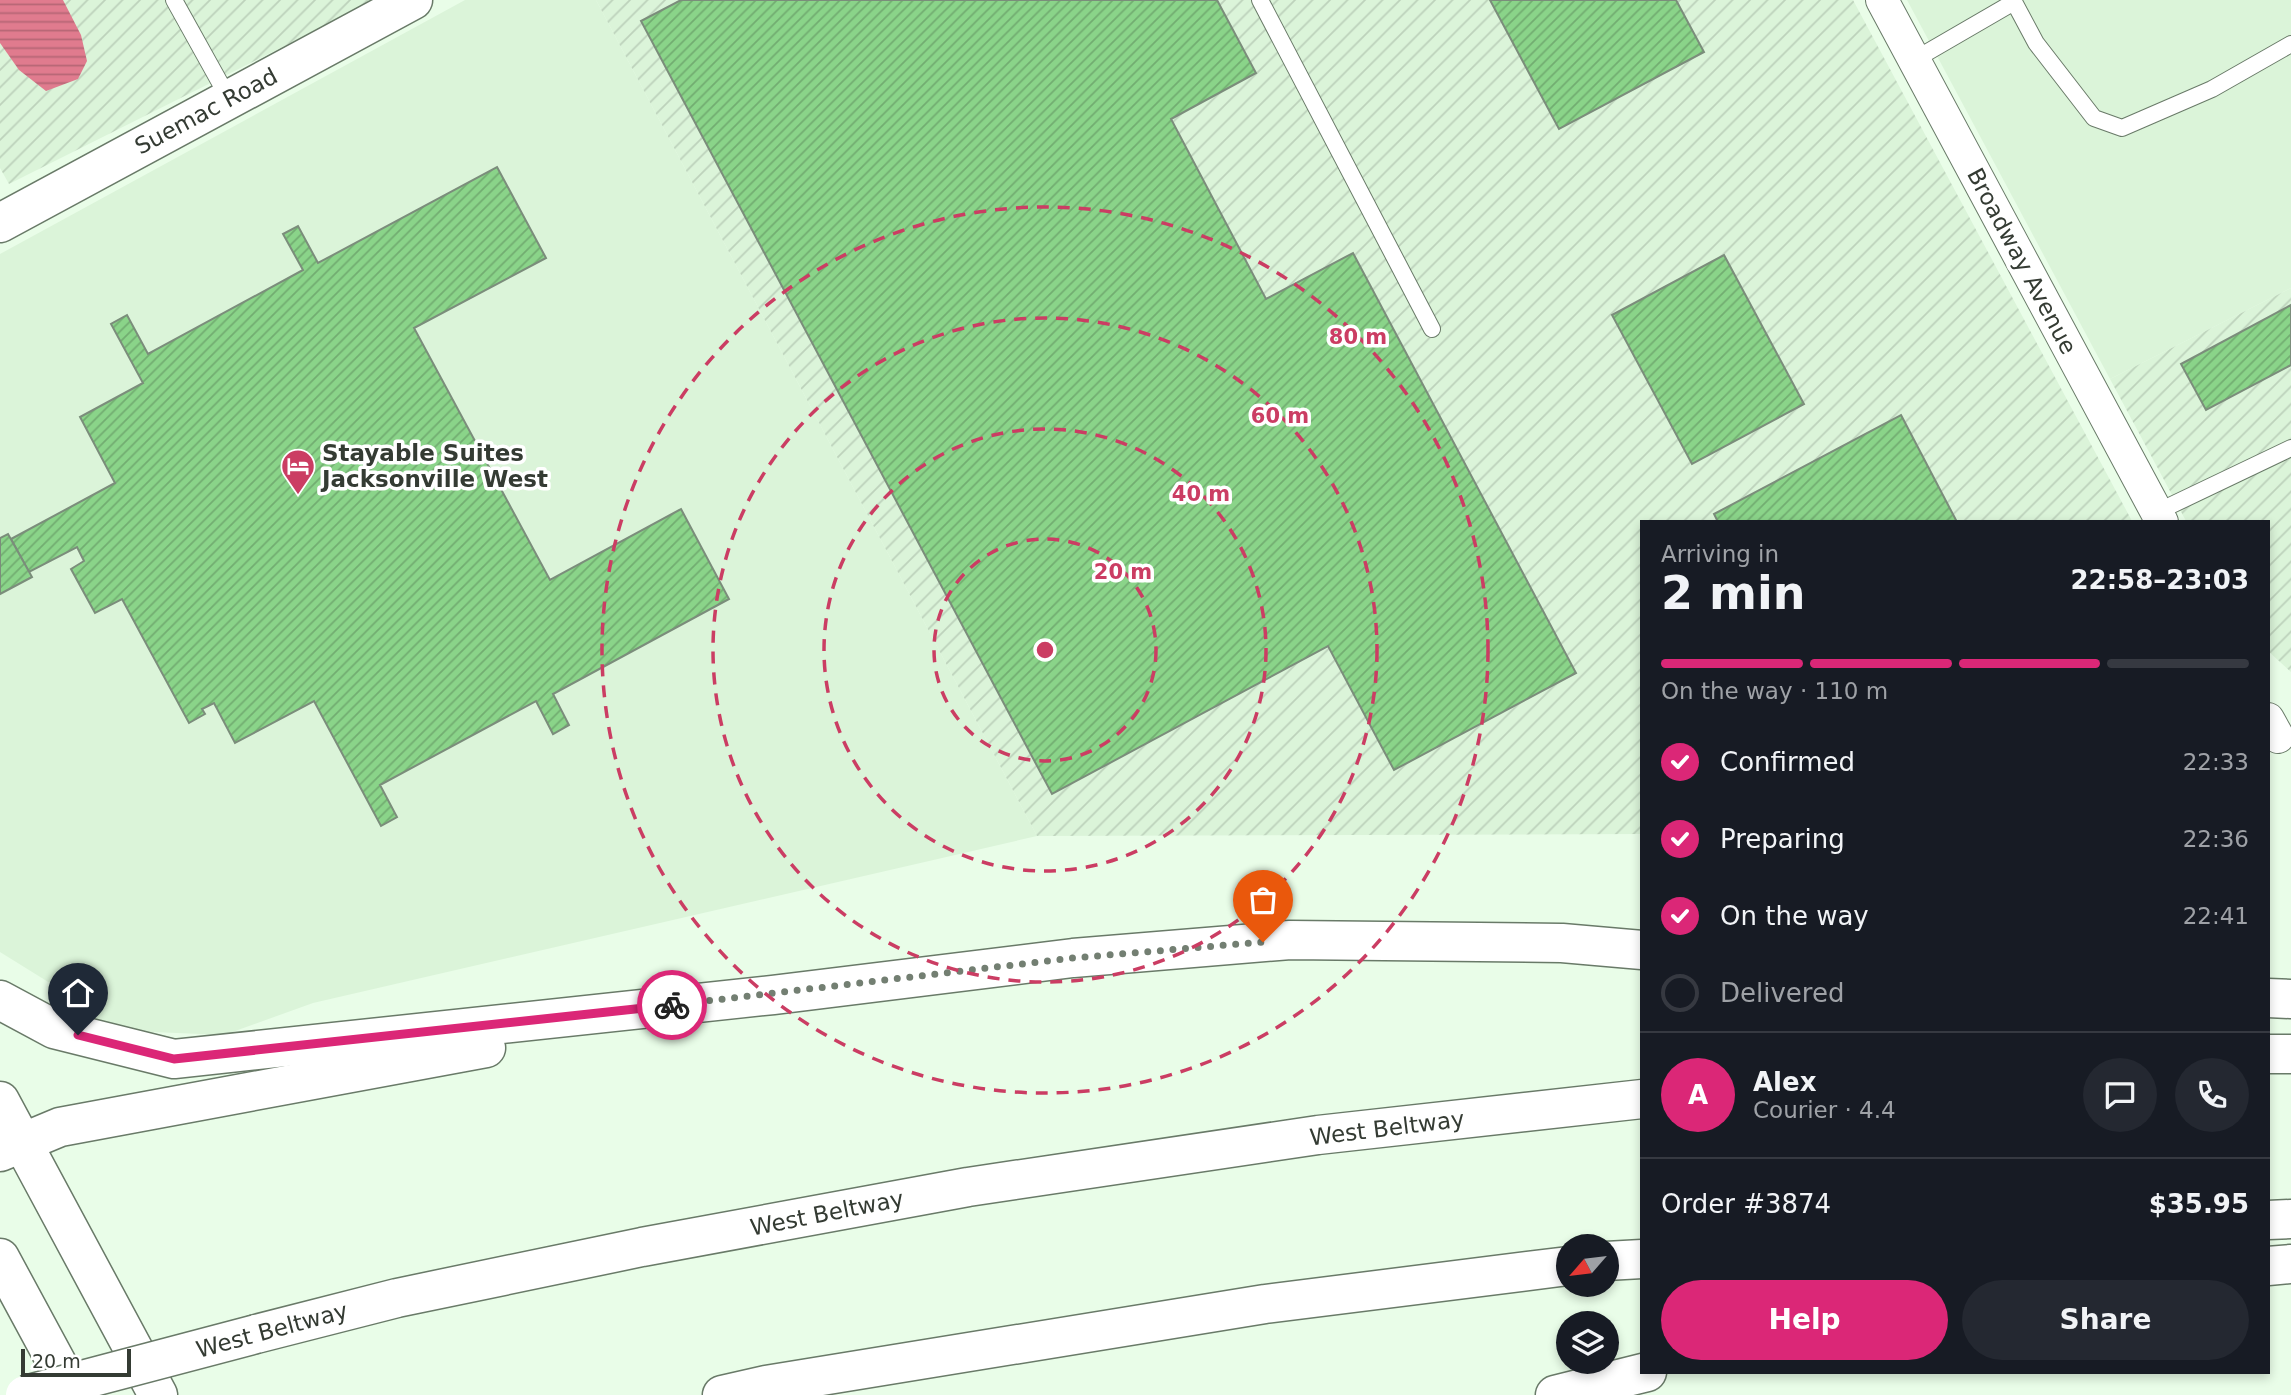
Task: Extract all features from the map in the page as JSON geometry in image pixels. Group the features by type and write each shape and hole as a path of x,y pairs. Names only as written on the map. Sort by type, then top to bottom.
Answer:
{"main road":[{"name":"Suemac Road","path":"0,223 413,0"},
{"path":"0,1000 54,1029 174,1059 774,995 1073,958 1290,940 1562,943 1640,950"},
{"path":"12,1148 60,1127 129,1113 774,995"},
{"path":"2270,998 2291,999"},
{"path":"2270,1054 2291,1054"},
{"name":"West Beltway","path":"24,1395 397,1298 642,1247 968,1186 1318,1135 1640,1099"},
{"path":"0,1101 12,1148 158,1395"},
{"path":"2270,1220 2291,1219"},
{"path":"0,1258 74,1395"},
{"path":"1619,1260 1640,1259"},
{"path":"2270,1266 2291,1264"},
{"path":"722,1395 766,1385 1265,1304 1556,1268"},
{"path":"1555,1395 1640,1374"}],"street":[{"name":"Broadway Avenue","path":"1882,0 2159,517"}],"lane":[{"path":"174,0 229,99"},
{"path":"1260,0 1432,329"},
{"path":"1914,60 2014,1 2036,43 2094,118 2122,128 2212,89 2291,44"},
{"path":"2159,517 2291,448"}],"shaded area":[{"path":"0,0 376,0 9,184 0,168"},
{"path":"0,0 63,0 81,35 87,61 78,79 46,91 19,70 0,43"},
{"path":"465,0 596,0 1037,836 313,1003 224,1035 130,1031 71,1011 66,993 0,952 0,254"},
{"path":"596,0 1853,0 2131,520 1640,520 1640,834 1037,836"},
{"path":"1907,0 2291,0 2291,288 2110,379"},
{"path":"2291,288 2291,672 2270,653 2270,520 2185,520 2110,379"}],"building":[{"path":"681,0 1217,0 1256,73 1171,119 1266,299 1353,253 1576,673 1394,770 1328,646 1052,794 641,21"},
{"path":"1490,0 1676,0 1704,52 1559,129"},
{"name":"Stayable Suites Jacksonville West","path":"497,167 546,258 414,328 550,580 681,509 729,599 553,694 569,725 553,734 536,701 380,785 397,817 381,826 314,701 235,743 214,703 202,709 205,714 189,723 122,599 95,613 71,569 84,561 77,547 29,572 11,539 115,483 80,417 143,383 111,324 127,315 148,354 303,270 283,234 298,226 318,263"},
{"path":"1724,255 1804,404 1692,464 1612,315"},
{"path":"2291,305 2291,365 2206,410 2181,364"},
{"path":"1901,415 1956,520 1717,520 1714,514"},
{"path":"8,534 32,577 0,594 0,538"}],"way so far":[{"path":"672,1005 1073,958 1263,942"}],"place":[{"name":"Stayable Suites Jacksonville West","path":"298,496"}],"route":[{"path":"78,1035 174,1059 672,1005"}]}
